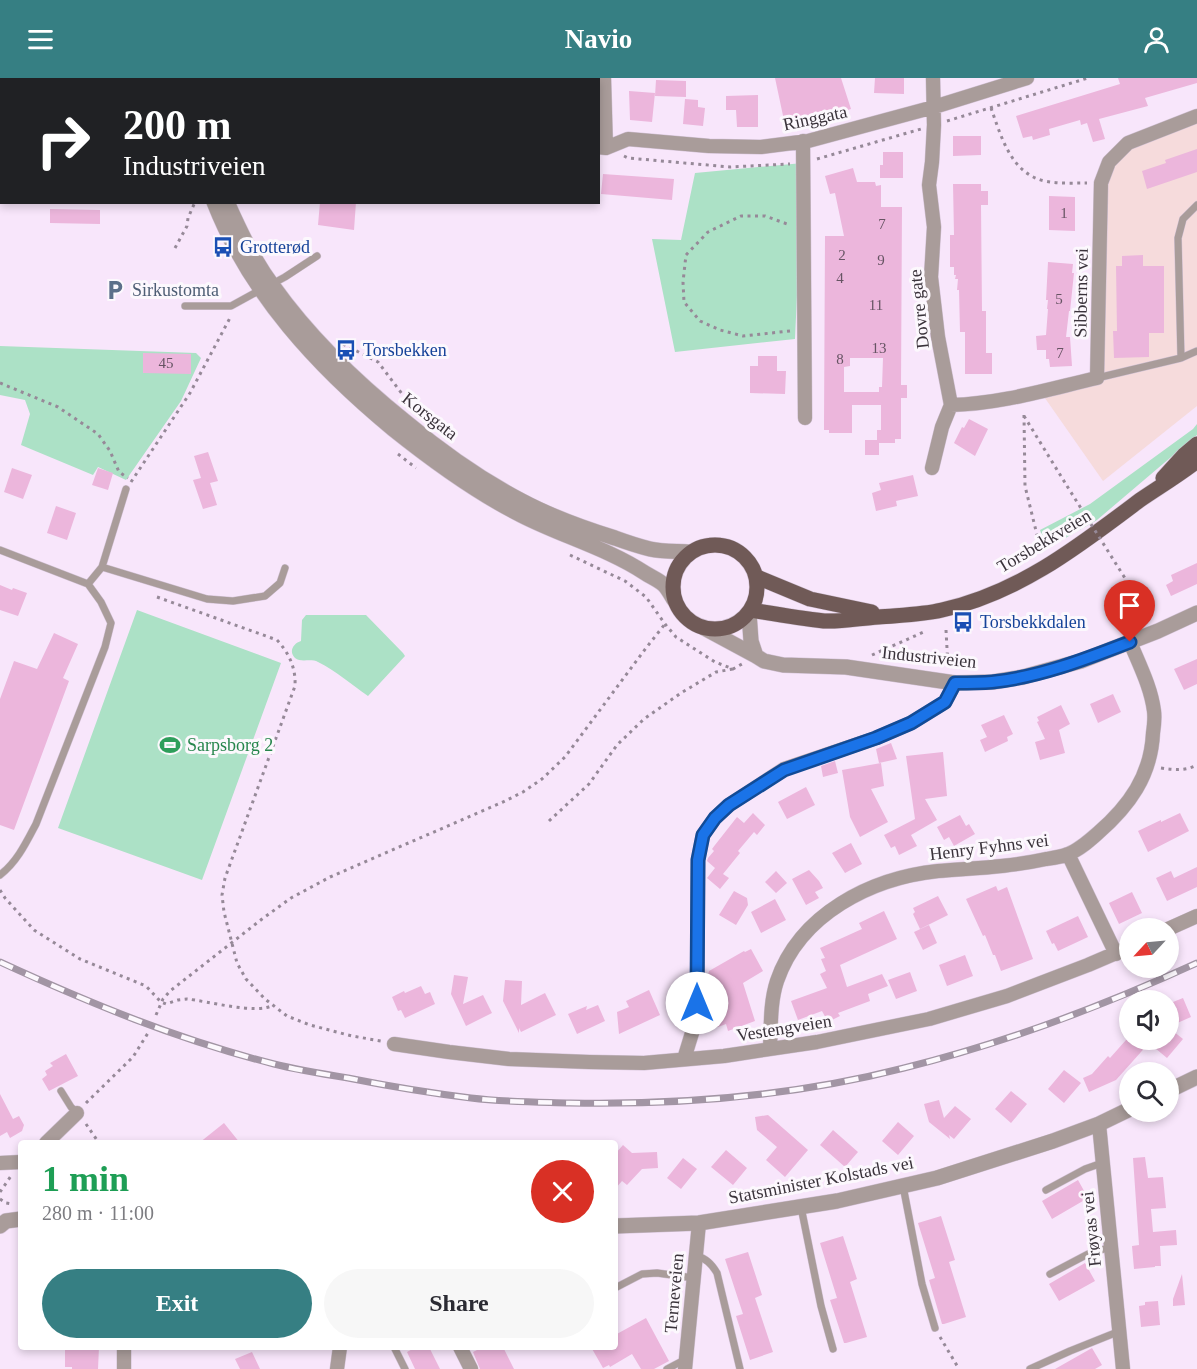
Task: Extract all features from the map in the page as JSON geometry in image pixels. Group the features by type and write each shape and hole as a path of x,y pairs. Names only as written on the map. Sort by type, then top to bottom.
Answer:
{"main road":[{"name":"Torsbekkveien","path":"1143,499 1197,444"},
{"name":"Torsbekkveien","path":"750,612 826,621 919,614 943,610 993,594 1021,581 1076,549 1197,461"},
{"path":"716,544 730,547 747,559 757,577 756,600 750,612 740,622 729,628 717,630 691,623 681,613 674,600 672,587 674,574 690,552 703,546 716,544"},
{"name":"Torsbekkveien","path":"757,577 810,599 890,616"}],"street":[{"path":"602,148 604,78"},
{"name":"Dovre gate","path":"933,78 932,162 929,185 934,228 931,277 938,337 951,405"},
{"name":"Ringgata","path":"602,148 628,139 709,146 761,147 803,141 934,107 1027,78"},
{"name":"Sibberns vei","path":"1097,378 1101,183 1109,162 1128,143 1197,116"},
{"path":"803,141 805,418"},
{"path":"215,204 236,250 266,287"},
{"name":"Korsgata","path":"228,204 266,287 286,324 322,365 373,412 431,460 475,489 522,515 632,564 665,586 674,600"},
{"name":"Korsgata","path":"266,287 380,402 486,481 557,518 595,532 651,549 690,552"},
{"path":"932,468 942,427 951,405 970,405 1016,397 1097,378"},
{"path":"750,612 751,640 756,656"},
{"name":"Industriveien","path":"704,628 764,661 783,665 846,667 953,682 993,682 1023,677 1081,660 1158,631 1197,613"},
{"name":"Henry Fyhns vei","path":"770,1048 772,1004 777,981 788,957 802,936 822,917 843,902 901,878 935,872 1021,865 1068,854 1116,818 1131,799 1147,767 1153,744 1154,712 1148,684 1130,642"},
{"path":"684,1059 692,1034 697,1003 698,860 703,835 715,818 729,805 784,770 876,738 911,723 945,702 953,682"},
{"path":"1068,854 1116,954"},
{"path":"1179,924 1197,916"},
{"name":"Vestengveien","path":"394,1044 509,1059 644,1063 724,1056 817,1042 928,1019 1007,996 1119,952"},
{"path":"1179,1086 1197,1077"},
{"path":"49,1140 77,1113"},
{"name":"Statsminister Kolstads vei","path":"618,1226 699,1223 837,1201 937,1178 1053,1141 1119,1114"},
{"name":"Frøyas vei","path":"1099,1124 1123,1369"},
{"path":"0,1163 18,1162"},
{"name":"Terneveien","path":"686,1366 699,1223"},
{"path":"124,1350 124,1369"},
{"path":"337,1369 340,1350"},
{"path":"462,1350 471,1369"}],"lane":[{"path":"1181,358 1178,238 1183,219 1197,205"},
{"path":"185,306 231,306 285,277 317,256"},
{"path":"1097,378 1181,358 1197,351"},
{"path":"88,584 102,567 126,489"},
{"path":"0,550 88,584 101,602 111,623 105,647 36,824 12,865 0,875"},
{"path":"102,567 207,599 233,601 265,596 280,583 285,568"},
{"path":"61,1091 77,1113"},
{"path":"1046,1190 1085,1169 1102,1163"},
{"path":"903,1186 922,1284 935,1328"},
{"path":"801,1207 821,1306 833,1349"},
{"path":"1050,1274 1088,1254 1111,1247"},
{"path":"696,1255 711,1263 717,1273 740,1369"},
{"path":"618,1286 642,1274 657,1273 694,1278"},
{"path":"1030,1369 1120,1331"},
{"path":"396,1350 405,1369"},
{"path":"667,1369 686,1366"}],"path":[{"path":"991,108 1012,159 1024,171 1043,181 1101,183"},
{"path":"175,248 187,226 194,204"},
{"path":"795,330 743,336 720,330 700,321 684,302 683,282 686,255 708,232 741,216 765,216 803,230"},
{"path":"126,489 190,393 234,312 231,306"},
{"path":"339,342 378,362 413,408"},
{"path":"0,382 58,407 98,434 110,451 119,472 132,480"},
{"path":"1016,397 1024,415 1067,486 1158,631"},
{"path":"1024,415 1025,486 1038,539 1043,548"},
{"path":"153,595 277,640 284,647 296,674 296,686 225,878 222,895 224,912 237,963 246,979 287,1016 310,1025 352,1036 394,1044"},
{"path":"156,1016 161,1002 170,991 291,898 330,877 503,802 542,779 565,758 665,624"},
{"path":"945,630 953,682"},
{"path":"846,667 926,631"},
{"path":"549,821 590,784 617,745 644,719 716,672 734,669"},
{"path":"1147,767 1177,770 1197,765"},
{"path":"0,890 34,930 80,959 146,986 161,1002 166,1004 187,999 251,1009 269,1008 273,1005"},
{"path":"97,1140 77,1113 133,1057 148,1033"},
{"path":"0,1199 14,1204"},
{"path":"935,1328 959,1369"}],"shaded area":[{"path":"1197,122 1197,406 1103,481 1040,391 1097,378 1101,183 1128,143"}],"green space":[{"path":"803,163 795,339 675,352 652,239 681,240 695,173"},
{"path":"0,346 196,353 201,358 181,401 126,480 98,467 93,475 21,445 30,414 25,400 0,395"},
{"path":"1197,424 1197,435 1097,520 1062,540 1045,544 1040,530 1090,504"},
{"name":"Sarpsborg 2","path":"137,610 281,663 202,880 58,828"},
{"path":"306,615 366,615 405,656 368,696 325,666 315,661 295,658 292,653 293,648 301,641 302,620"}],"building":[{"path":"775,78 841,78 851,109 785,125"},
{"path":"875,78 904,78 904,94 874,93"},
{"path":"1118,78 1197,78 1197,83 1145,98 1148,106 1099,119 1105,139 1093,142 1087,123 1081,125 1080,120 1049,129 1050,135 1033,140 1032,136 1023,138 1016,116 1120,84"},
{"path":"656,80 686,81 686,97 655,96"},
{"path":"629,91 655,93 652,122 630,120"},
{"path":"758,95 758,127 737,127 736,110 726,110 726,96"},
{"path":"685,99 698,100 698,107 705,108 703,126 683,124"},
{"path":"953,136 981,136 981,155 953,156"},
{"path":"1197,149 1197,172 1147,189 1142,171"},
{"path":"883,152 903,152 903,178 880,178"},
{"path":"853,168 857,182 875,182 876,186 881,185 881,207 902,207 901,385 907,385 907,398 901,398 901,439 895,439 895,443 879,443 879,455 865,455 865,440 877,440 877,430 881,430 881,405 852,405 852,433 829,433 829,430 824,430 825,236 844,236 835,193 830,194 825,176","holes":["850,358 883,358 882,387 879,387 879,392 844,392 844,367 850,366"]},
{"path":"603,174 674,179 672,200 601,194"},
{"path":"953,184 981,184 981,191 988,191 988,205 981,205 982,311 986,311 986,353 992,353 992,374 965,374 965,332 960,332 958,279 955,279 954,267 950,267 950,235 954,235"},
{"path":"1049,196 1075,197 1075,231 1049,230"},
{"path":"320,204 356,204 354,230 318,225"},
{"path":"50,209 100,210 100,224 50,223"},
{"path":"1143,255 1143,266 1164,266 1164,333 1149,333 1149,357 1114,358 1113,331 1117,331 1116,266 1122,266 1122,256"},
{"path":"1048,262 1073,264 1072,273 1074,273 1066,337 1070,337 1072,366 1050,367 1049,359 1046,359 1046,350 1037,350 1036,336 1046,335"},
{"path":"143,353 191,354 191,374 143,373"},
{"path":"758,356 777,356 777,371 786,371 785,394 750,393 750,366 758,366"},
{"path":"969,419 988,429 975,456 954,443"},
{"path":"208,452 218,481 210,483 217,505 203,509 193,480 201,478 194,456"},
{"path":"12,468 32,475 23,499 4,492"},
{"path":"98,468 113,473 108,490 92,485"},
{"path":"913,475 918,496 896,501 897,506 876,511 872,493 881,490 879,483"},
{"path":"56,506 76,513 67,540 47,533"},
{"path":"1197,563 1197,584 1171,596 1166,585 1173,581 1171,575"},
{"path":"0,585 27,593 18,616 0,610"},
{"path":"54,633 78,644 63,678 69,681 14,830 0,825 0,699 14,661 37,669"},
{"path":"1197,659 1197,684 1184,690 1174,669"},
{"path":"1113,694 1121,712 1098,723 1090,704"},
{"path":"1061,705 1070,724 1059,730 1065,753 1040,760 1035,742 1045,739 1037,717"},
{"path":"1004,715 1013,734 1007,737 1008,741 985,752 980,740 987,737 981,725"},
{"path":"891,743 897,759 879,763 876,749"},
{"path":"943,752 947,796 925,799 937,820 911,835 917,846 899,855 895,846 891,848 884,835 915,819 906,756"},
{"path":"835,761 838,773 823,777 821,766"},
{"path":"881,763 884,786 871,789 888,822 860,837 850,817 842,770"},
{"path":"806,787 815,805 787,819 778,802"},
{"path":"753,813 765,825 757,835 754,832 738,851 740,853 723,874 729,878 720,889 707,878 715,868 707,861 708,858 714,851 712,849 737,817 744,823"},
{"path":"1180,813 1189,831 1148,852 1138,831"},
{"path":"960,815 966,826 969,824 975,834 954,846 949,837 944,840 937,827"},
{"path":"851,843 862,864 845,873 832,853"},
{"path":"1197,867 1197,887 1167,901 1156,878 1171,871 1174,878"},
{"path":"809,870 823,888 815,892 819,898 806,905 792,879"},
{"path":"776,871 787,883 776,893 765,882"},
{"path":"996,886 998,891 1007,887 1033,959 1001,971 966,899"},
{"path":"734,891 747,898 748,905 736,925 719,915"},
{"path":"1132,892 1142,913 1132,918 1119,918 1119,924 1109,903"},
{"path":"938,896 948,915 920,929 913,914 915,912 913,908"},
{"path":"775,899 786,920 761,933 751,912"},
{"path":"884,911 897,939 840,965 847,987 882,974 888,986 868,994 870,1001 838,1013 840,1016 828,1022 822,1011 798,1020 791,1001 827,988 820,974 826,971 821,959 825,958 820,948 862,929 859,923"},
{"path":"1078,916 1088,937 1058,951 1046,931"},
{"path":"929,925 937,943 923,950 914,932"},
{"path":"751,949 763,971 743,983 755,1021 728,1031 726,1024 718,1027 704,1025 711,983 706,983 709,971"},
{"path":"965,955 973,976 947,986 939,965"},
{"path":"910,972 917,991 896,999 888,980"},
{"path":"454,975 468,977 463,1004 483,995 492,1013 466,1026 451,994"},
{"path":"505,980 522,981 521,1005 545,993 556,1015 521,1032 519,1028 519,1033 503,1001"},
{"path":"421,986 425,994 430,992 435,1004 405,1018 401,1010 398,1011 392,997"},
{"path":"649,990 660,1015 619,1034 617,1012 629,1007 626,1001"},
{"path":"1183,998 1191,1017 1179,1022 1179,1000"},
{"path":"598,1005 605,1021 577,1034 568,1014 587,1006 586,1010"},
{"path":"1119,1048 1119,1050 1143,1050 1132,1062 1119,1062 1119,1077 1116,1080 1089,1092 1083,1078 1092,1074 1108,1056 1110,1058"},
{"path":"1157,1050 1174,1050 1167,1058"},
{"path":"66,1054 78,1076 49,1091 42,1079 47,1075 45,1071 53,1066 50,1063"},
{"path":"1064,1070 1081,1083 1064,1103 1048,1089"},
{"path":"1011,1091 1027,1104 1011,1123 995,1109"},
{"path":"0,1094 13,1119 19,1116 24,1125 22,1131 10,1138 7,1132 0,1136"},
{"path":"939,1100 944,1118 955,1106 971,1119 954,1139 949,1135 950,1139 929,1122 924,1104"},
{"path":"768,1115 808,1150 785,1177 766,1160 777,1147 757,1130 755,1117"},
{"path":"898,1122 914,1136 898,1155 882,1141"},
{"path":"224,1123 238,1140 203,1140"},
{"path":"833,1130 858,1152 845,1167 820,1145"},
{"path":"623,1145 632,1153 657,1152 658,1168 642,1169 627,1185 622,1181 618,1186 618,1151"},
{"path":"726,1150 747,1168 733,1185 711,1167"},
{"path":"1145,1157 1148,1178 1163,1177 1166,1208 1151,1209 1153,1232 1176,1230 1177,1245 1160,1246 1161,1266 1134,1269 1132,1246 1139,1245 1133,1158"},
{"path":"683,1158 697,1169 681,1189 667,1178"},
{"path":"1078,1180 1088,1198 1052,1219 1042,1201"},
{"path":"941,1216 955,1260 949,1262 966,1317 944,1324 942,1324 929,1280 935,1278 918,1223"},
{"path":"843,1236 857,1279 850,1282 867,1337 846,1343 844,1343 830,1300 837,1298 820,1243"},
{"path":"748,1252 762,1295 755,1298 773,1352 750,1360 736,1316 743,1314 725,1259"},
{"path":"1085,1263 1095,1281 1059,1301 1049,1284"},
{"path":"1182,1274 1185,1305 1173,1306 1173,1299"},
{"path":"1158,1301 1160,1325 1141,1327 1139,1306 1145,1305 1145,1302"},
{"path":"646,1318 669,1361 654,1369 641,1369 632,1354 610,1367 609,1365 603,1368 593,1350 618,1350 618,1333"},
{"path":"1092,1348 1102,1365 1095,1369 1055,1369"},
{"path":"65,1350 99,1350 98,1369 65,1367"},
{"path":"430,1350 440,1369 415,1369 407,1352"},
{"path":"504,1350 514,1369 480,1369 473,1352"},
{"path":"252,1352 260,1369 240,1369 235,1359"}],"railway":[{"path":"0,962 67,992 169,1032 283,1066 394,1087 471,1098 570,1103 654,1102 738,1097 863,1078 942,1058 1016,1035 1126,994 1197,963"}],"place":[{"name":"Grotterød","path":"223,247"},
{"name":"Sirkustomta","path":"115,290"},
{"name":"Torsbekken","path":"346,350"},
{"name":"Torsbekkdalen","path":"963,622"},
{"name":"Sarpsborg 2","path":"170,745"}],"route":[{"path":"697,1003 698,860 703,835 715,818 729,805 784,770 876,738 911,723 945,702 955,683 993,682 1023,677 1081,660 1130,642"}]}
